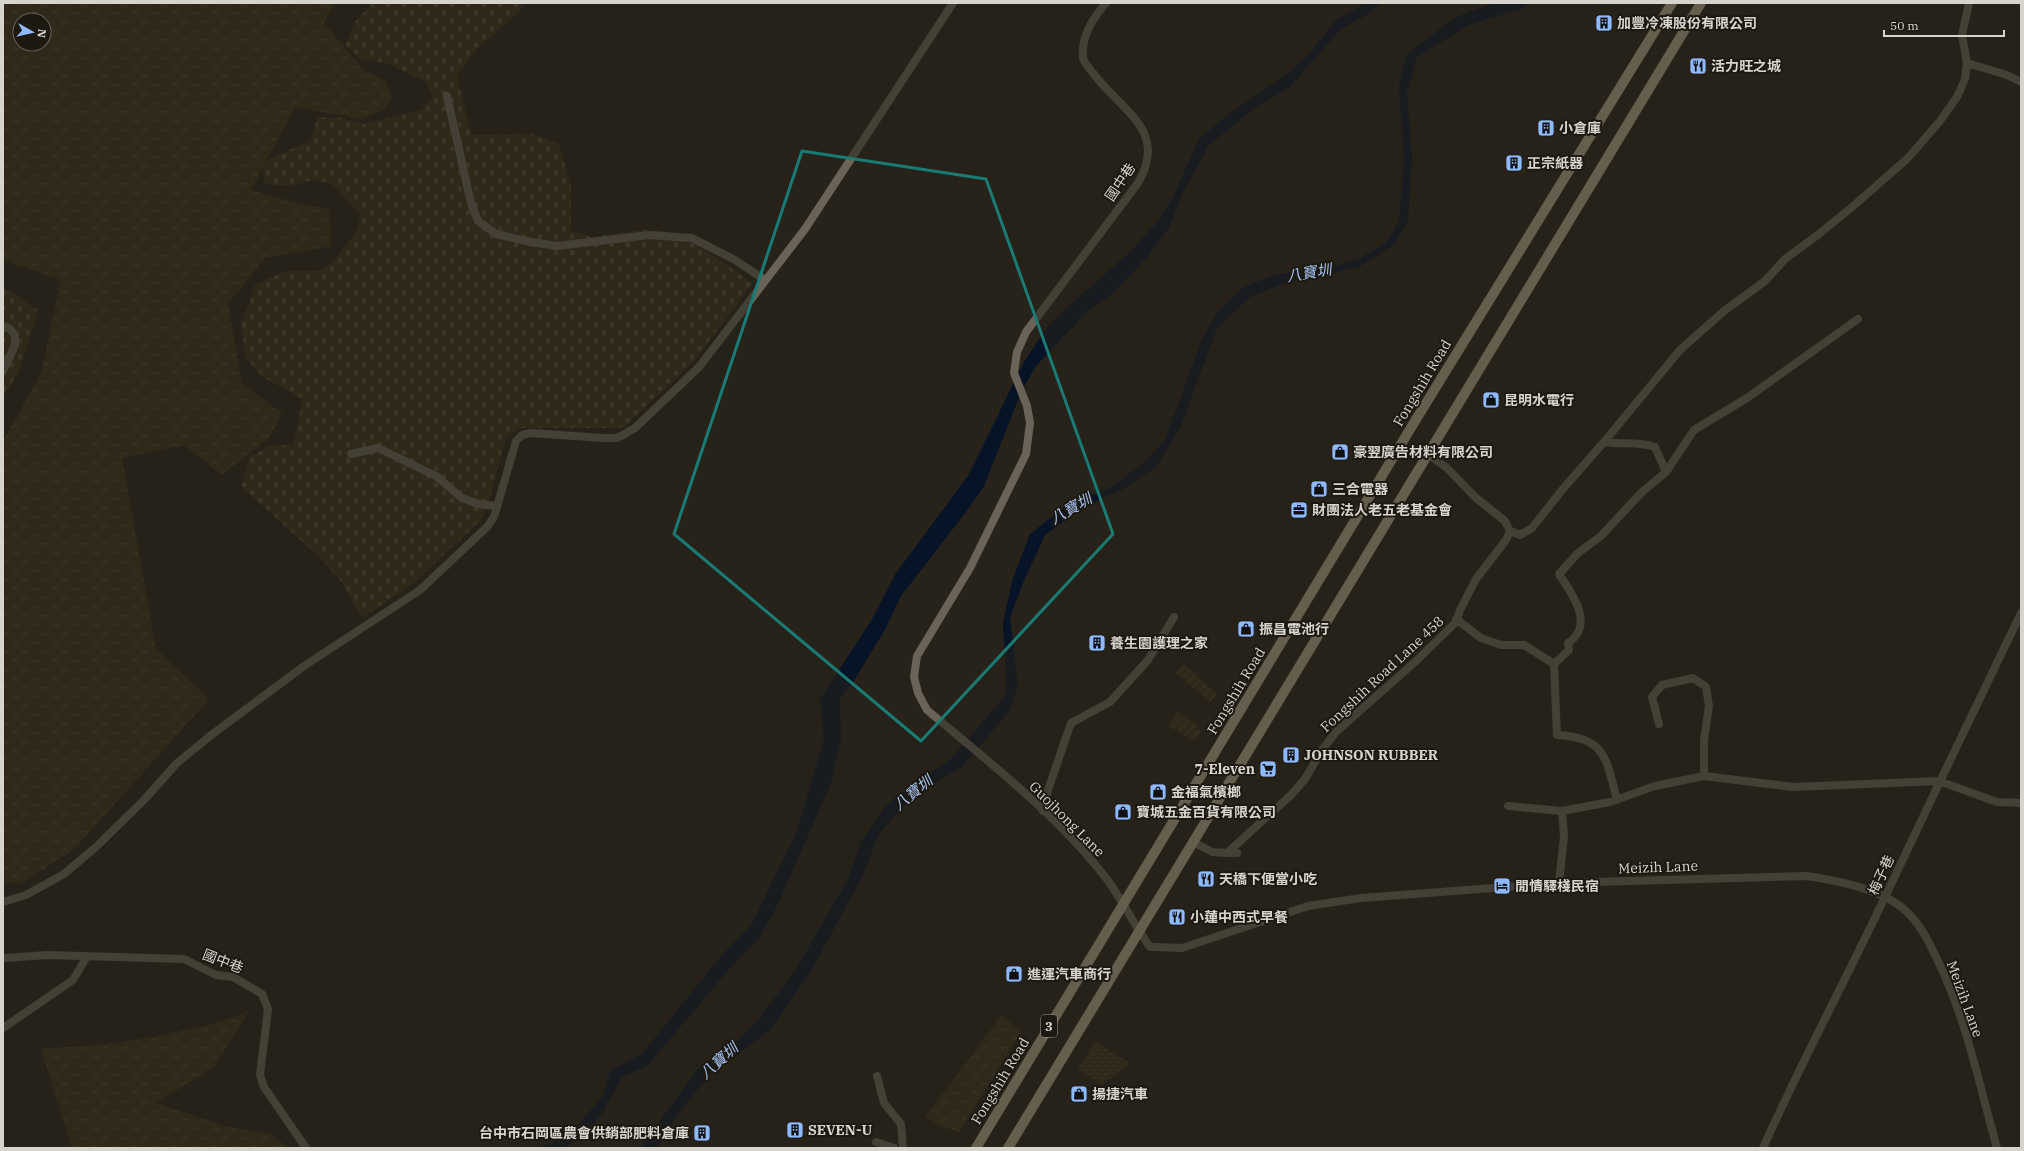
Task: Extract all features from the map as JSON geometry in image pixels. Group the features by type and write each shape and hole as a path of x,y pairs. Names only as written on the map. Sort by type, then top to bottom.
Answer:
{"main road":[{"name":"Fongshih Road","path":"976,1148 1412,426 1672,3"},
{"name":"3","path":"1008,1148 1701,3"}],"street":[{"path":"3,902 26,895 64,874 96,847 144,800 177,763 210,736 304,666 420,590 487,527 494,517 516,441 522,435 543,432 616,438 634,428 699,367 805,229 953,3"},
{"name":"國中巷","path":"1014,373 1017,352 1026,332 1138,183 1146,169 1149,152 1146,136 1138,123 1096,76 1083,59 1085,38 1093,18 1106,3"},
{"path":"1428,454 1447,468 1476,498 1505,521 1510,531 1520,535 1532,528 1562,490 1680,350 1724,311 1765,281 1785,259 1851,208 1908,158 1940,121 1957,97 1965,79 1967,63 1962,35 1969,3"},
{"path":"1967,63 2007,75 2021,82"},
{"path":"446,96 471,203 478,221 496,234 557,246 649,235 692,238 734,260 765,280"},
{"path":"1617,800 1607,763 1598,746 1575,736 1557,735 1554,664 1568,650 1568,643 1578,634 1580,619 1578,605 1559,574 1578,553 1601,536 1642,492 1666,472 1694,430 1747,398 1858,319"},
{"path":"3,327 9,328 15,335 15,345 3,371"},
{"name":"Guojhong Lane","path":"1014,373 1027,406 1030,423 1026,454 970,568 917,656 914,677 918,693 927,710 985,760 1075,842 1106,879 1139,931"},
{"path":"1604,442 1622,445 1642,443 1655,447 1666,472"},
{"path":"351,454 378,448 436,476 462,498 478,504 497,506"},
{"name":"Fongshih Road Lane 458","path":"1226,853 1291,795 1304,779 1322,750 1336,732 1416,661 1456,620 1476,579 1506,540 1510,531"},
{"name":"梅子巷","path":"1763,1148 1786,1097 1884,898 1939,780 2021,613"},
{"path":"1043,812 1048,790 1071,722 1110,702 1148,660 1174,617"},
{"path":"1456,620 1481,638 1501,645 1524,645 1554,664"},
{"path":"1659,724 1652,697 1662,684 1692,678 1706,687 1709,706 1704,740 1704,776"},
{"path":"1508,806 1562,811 1617,800 1655,786 1704,776 1793,787 1939,780 1997,802 2021,803"},
{"path":"1559,883 1564,836 1562,811"},
{"path":"1193,842 1212,852 1237,853"},
{"name":"Meizih Lane","path":"1139,931 1150,947 1164,949 1182,948 1308,906 1361,898 1559,883 1807,876 1841,881 1884,898 1906,911 1923,932 1941,966 1958,1008 1997,1148"},
{"name":"國中巷","path":"3,958 48,955 86,958 184,959 216,975 233,977 262,994 268,1009 260,1075 264,1086 306,1148"},
{"path":"3,1028 73,980 86,958"},
{"path":"877,1076 884,1103 901,1124 903,1148"},
{"path":"876,1142 894,1148"}],"highlighted area":[{"path":"802,151 986,179 1113,534 921,741 674,534"}],"green space":[{"path":"3,3 335,3 324,23 365,71 385,80 392,98 384,110 361,119 295,107 251,190 301,204 329,209 331,246 265,258 228,304 242,384 282,413 270,437 222,475 184,445 122,458 156,649 209,699 75,848 21,884 3,881 3,441 41,373 61,280 3,260"},
{"path":"373,3 524,3 522,9 478,48 457,75 471,135 534,134 559,144 571,187 571,231 591,237 642,230 665,231 700,247 753,283 694,361 623,428 519,428 506,438 489,500 481,520 415,582 362,618 341,581 318,556 241,486 250,456 270,446 293,445 303,399 263,377 246,358 241,326 255,285 285,271 318,271 334,261 358,229 360,214 331,183 312,180 290,186 264,184 263,162 310,141 318,117 341,118 364,124 421,110 433,96 425,81 391,65 360,58 345,45 355,22"},
{"path":"3,288 11,291 38,311 18,374 3,396"},
{"path":"1184,664 1217,694 1211,702 1176,673"},
{"path":"1177,712 1198,725 1196,728 1201,731 1195,741 1168,726"},
{"path":"248,1012 214,1067 156,1103 224,1126 270,1134 289,1148 72,1148 41,1049 120,1043 198,1028"},
{"path":"1002,1015 1021,1032 959,1132 943,1127 925,1117"},
{"path":"1095,1041 1131,1064 1102,1084 1078,1070"}],"water":[{"name":"八寶圳","path":"1366,3 1382,3 1368,14 1340,30 1290,87 1256,107 1209,145 1183,193 1170,226 1149,255 1112,295 1092,307 1036,366 1022,390 984,486 969,508 901,596 885,630 853,682 840,699 841,739 831,783 779,902 760,937 732,966 647,1066 622,1077 602,1114 583,1134 564,1148 537,1148 558,1140 577,1126 603,1096 610,1071 642,1054 720,957 751,925 796,834 824,739 820,699 871,621 896,573 968,476 1024,362 1048,326 1129,253 1158,221 1174,195 1199,139 1226,116 1286,75 1308,55 1336,20"},
{"name":"八寶圳","path":"1494,3 1528,3 1523,8 1469,25 1417,57 1407,92 1412,158 1408,220 1394,245 1359,267 1285,283 1250,297 1217,328 1180,428 1156,467 1123,489 1080,509 1045,535 1023,583 1010,617 1018,687 1010,710 962,767 933,784 902,808 880,832 862,877 810,973 770,1030 709,1075 679,1113 657,1148 640,1148 698,1069 730,1048 757,1021 795,971 848,879 862,840 886,806 916,782 950,760 1005,696 1006,680 1003,623 1012,581 1030,534 1066,506 1109,488 1143,464 1165,440 1203,337 1219,310 1244,287 1274,275 1328,268 1360,258 1386,243 1399,221 1404,160 1399,86 1406,55 1456,17"}],"place":[{"name":"加豐冷凍股份有限公司","path":"1604,23"},
{"name":"活力旺之城","path":"1698,66"},
{"name":"小倉庫","path":"1546,128"},
{"name":"正宗紙器","path":"1514,163"},
{"name":"昆明水電行","path":"1491,400"},
{"name":"豪翌廣告材料有限公司","path":"1340,452"},
{"name":"三合電器","path":"1319,489"},
{"name":"財團法人老五老基金會","path":"1299,510"},
{"name":"振昌電池行","path":"1246,629"},
{"name":"養生園護理之家","path":"1097,643"},
{"name":"JOHNSON RUBBER","path":"1291,755"},
{"name":"7-Eleven","path":"1268,769"},
{"name":"金福氣檳榔","path":"1158,792"},
{"name":"寶城五金百貨有限公司","path":"1123,812"},
{"name":"天橋下便當小吃","path":"1206,879"},
{"name":"閒情驛棧民宿","path":"1502,886"},
{"name":"小蓮中西式早餐","path":"1177,917"},
{"name":"進運汽車商行","path":"1014,974"},
{"name":"揚捷汽車","path":"1079,1094"},
{"name":"SEVEN-U","path":"795,1130"},
{"name":"台中市石岡區農會供銷部肥料倉庫","path":"702,1133"}]}
